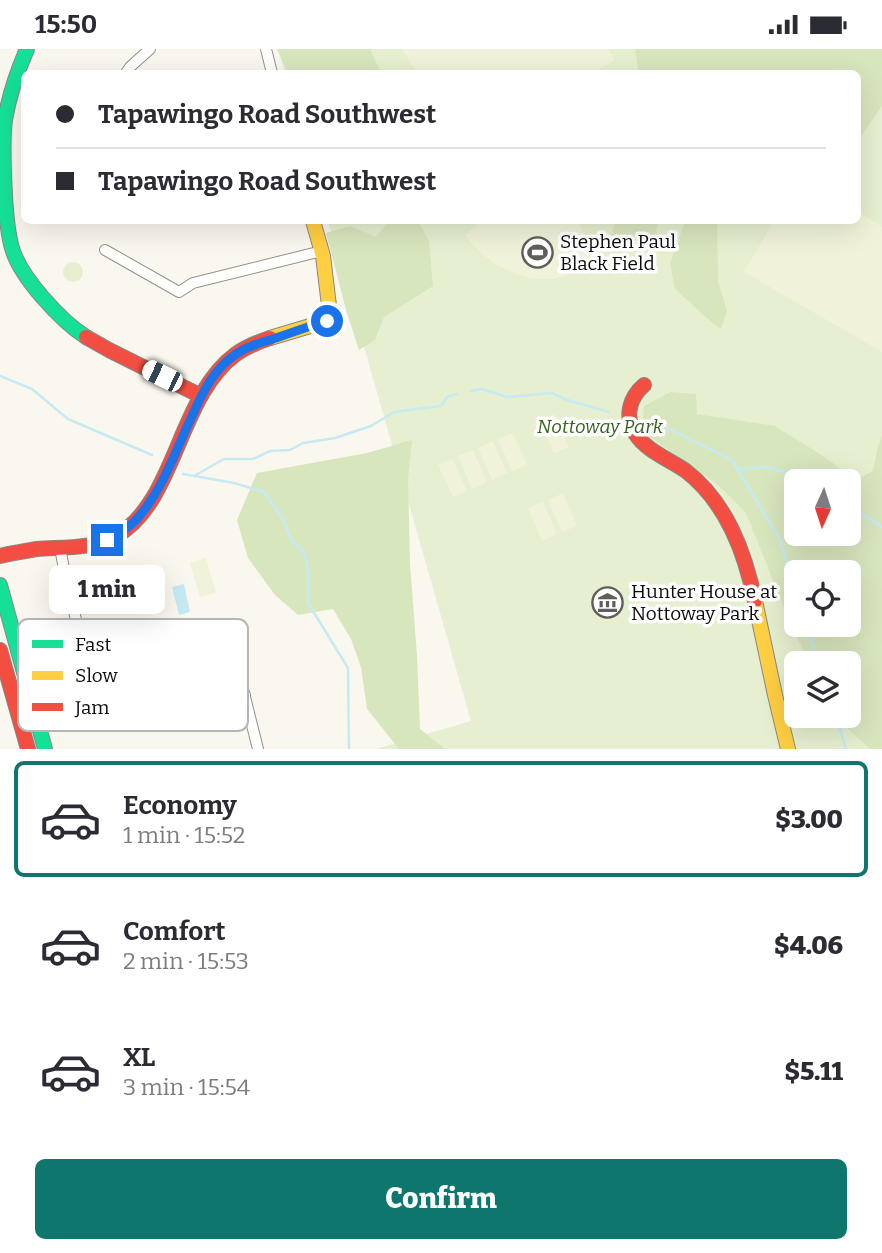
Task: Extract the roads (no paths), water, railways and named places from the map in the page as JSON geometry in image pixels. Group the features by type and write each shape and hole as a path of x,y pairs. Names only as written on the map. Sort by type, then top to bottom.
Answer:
{"street":[{"path":"27,49 17,72 5,122 4,174 12,249 26,277 77,331 201,396"},
{"path":"132,49 139,59"},
{"path":"129,70 150,49"},
{"path":"266,49 268,70"},
{"path":"0,557 27,550 93,545 120,533 140,516 150,503 201,396 217,372 236,354 252,346 327,321 330,314 322,251 314,224"},
{"path":"105,250 179,292 193,283 322,251"},
{"path":"644,385 634,395 629,408 629,420 635,435 698,482 721,510 740,543 788,749"},
{"path":"60,548 76,619"},
{"path":"0,585 18,651"},
{"path":"0,650 18,714"},
{"path":"248,707 258,749"},
{"path":"23,731 28,749"},
{"path":"40,731 45,749"}],"water":[{"path":"184,584 190,612 179,615 172,587"}],"waterway":[{"path":"0,376 32,389 68,419 152,455"},
{"path":"471,391 482,389 507,397 552,393 609,412"},
{"path":"194,476 224,459 253,459 270,451 290,450 303,443 335,438 371,426 394,412 441,406 447,397 457,394"},
{"path":"646,421 657,423 732,460 780,540 786,560"},
{"path":"737,469 767,467 784,472"},
{"path":"183,474 234,483 264,492 283,519 291,540 305,554 308,603 348,668 349,749"},
{"path":"861,514 882,527"},
{"path":"811,637 815,651"},
{"path":"840,728 846,749"}],"place":[{"name":"Stephen Paul Black Field","path":"537,252"},
{"name":"Hunter House at Nottoway Park","path":"608,602"}],"park label":[{"name":"Nottoway Park","path":"600,426"}]}
